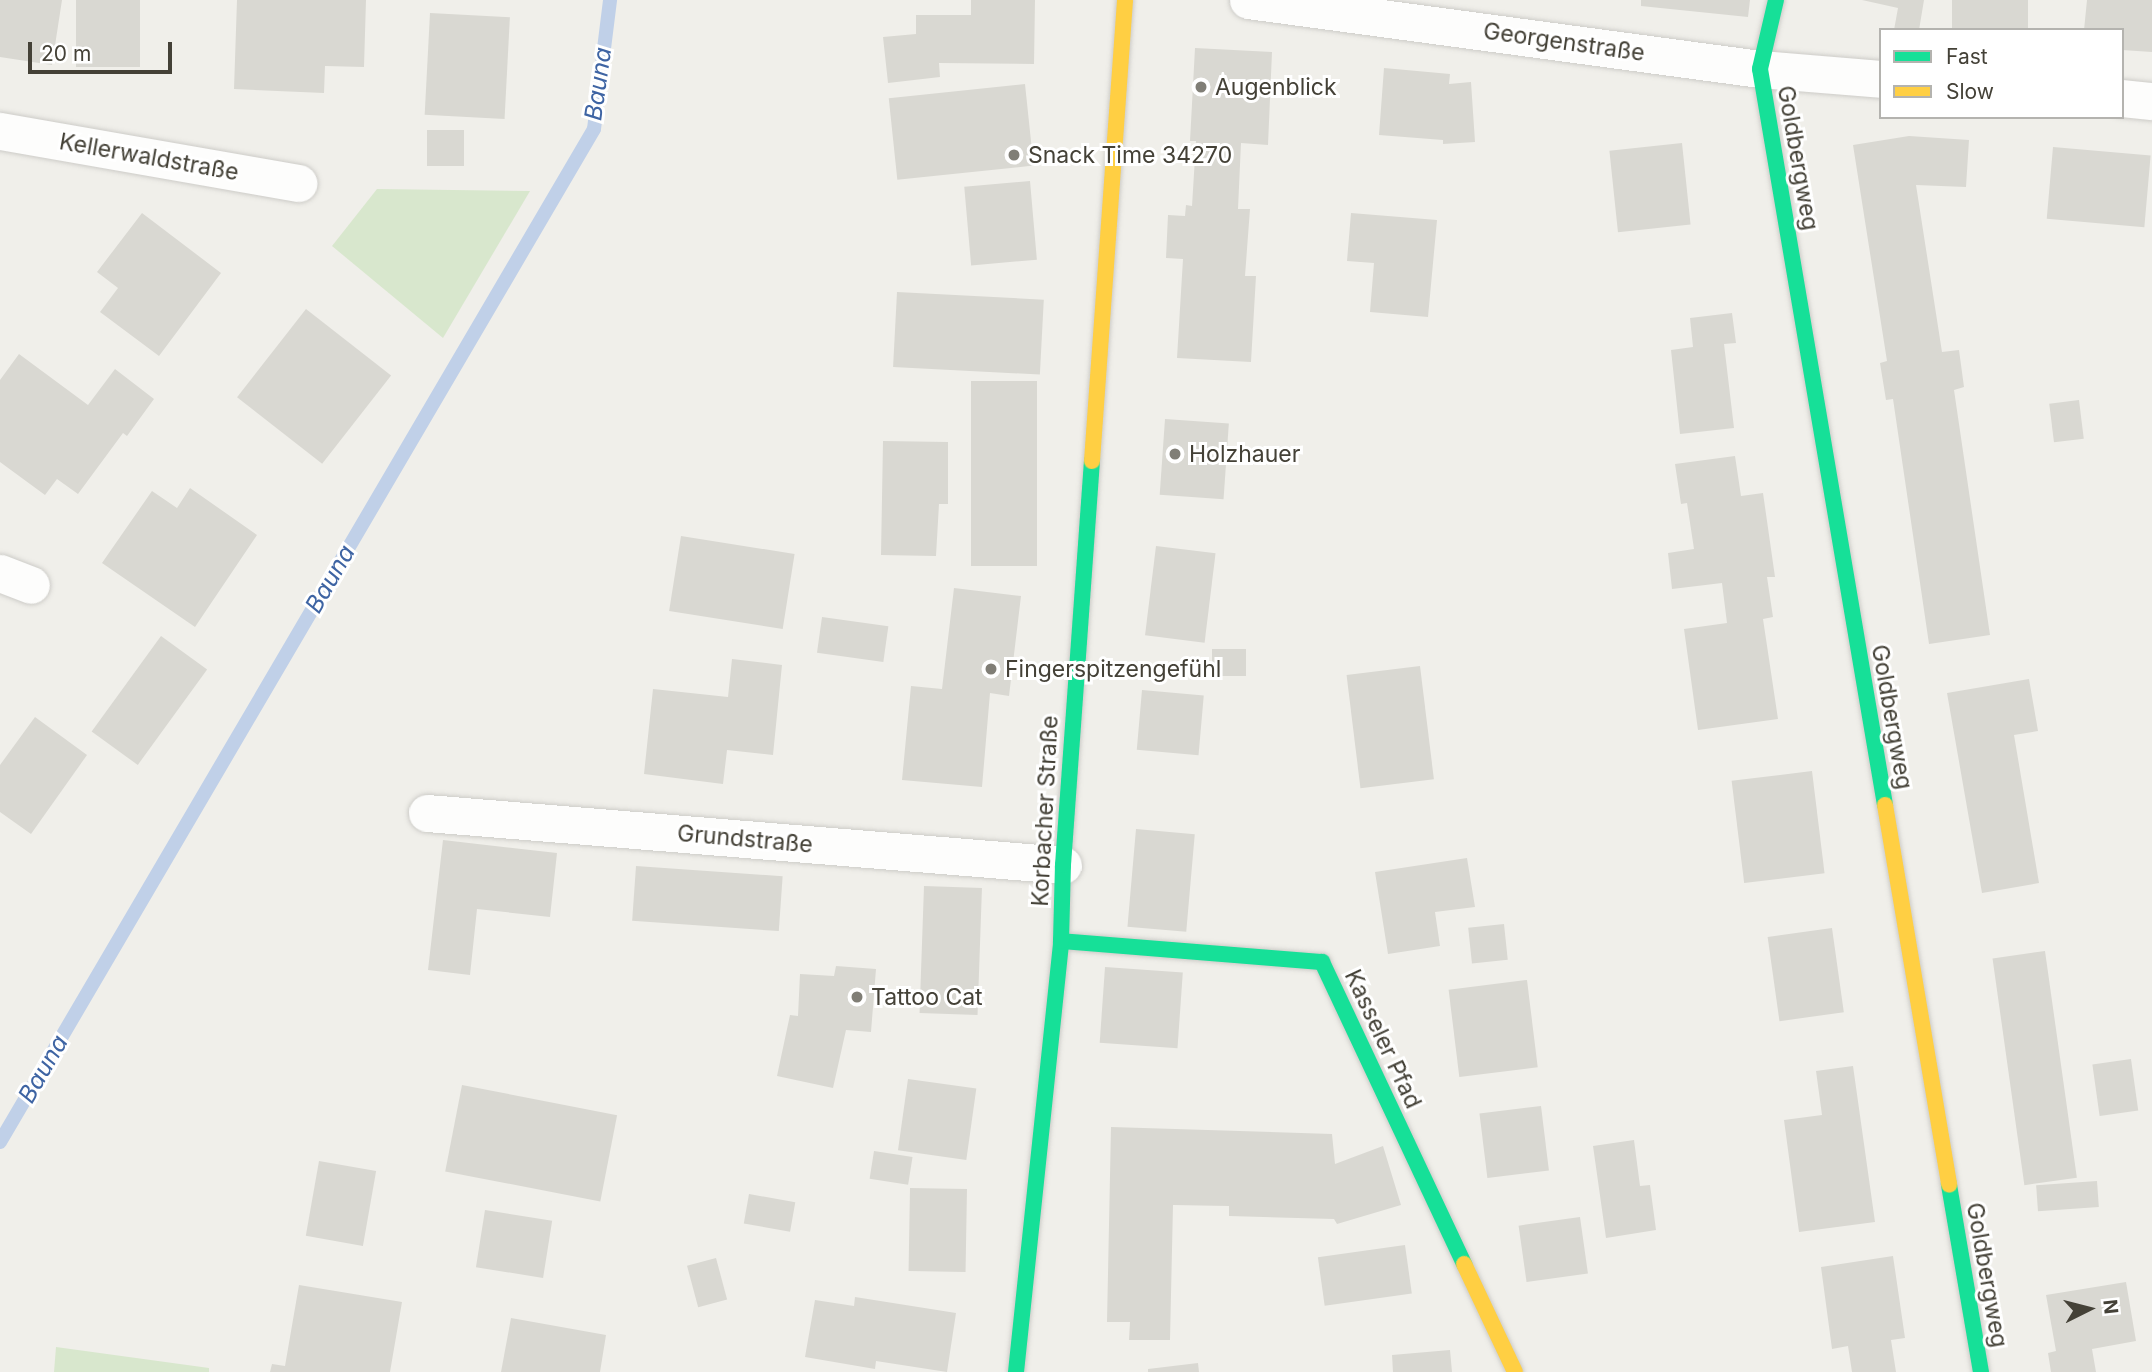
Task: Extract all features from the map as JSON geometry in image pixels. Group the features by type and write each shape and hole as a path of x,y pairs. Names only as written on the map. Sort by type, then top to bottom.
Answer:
{"street":[{"name":"Korbacher Straße","path":"1016,1372 1061,941 1063,865 1125,0"},
{"name":"Georgenstraße","path":"1248,0 1760,69 1879,79"},
{"path":"1760,69 1776,0"},
{"name":"Goldbergweg","path":"1760,69 1981,1372"},
{"path":"2124,99 2152,101"},
{"name":"Kellerwaldstraße","path":"0,131 298,184"},
{"name":"Grundstraße","path":"427,813 1063,865"},
{"name":"Kasseler Pfad","path":"1061,941 1322,962 1515,1372"}],"green space":[{"path":"377,189 530,191 443,338 332,246"},
{"path":"56,1347 209,1368 209,1372 54,1372"}],"building":[{"path":"0,0 62,0 52,65 0,57"},
{"path":"76,0 140,0 140,67 76,67"},
{"path":"237,0 366,0 364,67 325,66 324,93 234,89"},
{"path":"971,0 1035,0 1034,64 939,63 940,77 888,83 883,37 916,34 916,15 971,15"},
{"path":"1641,0 1750,0 1748,17 1641,6"},
{"path":"1862,0 1924,0 1919,28 1894,28 1898,8"},
{"path":"1952,0 2028,0 2028,28 1952,28"},
{"path":"2087,0 2152,0 2152,52 2124,50 2124,28 2084,28"},
{"path":"430,13 510,17 505,119 425,115"},
{"path":"1195,48 1272,52 1268,145 1241,143 1238,209 1250,209 1245,276 1256,276 1251,362 1177,358 1183,259 1166,258 1168,215 1185,216 1186,205 1192,206 1196,141 1190,141"},
{"path":"1384,68 1450,74 1449,84 1471,82 1475,142 1443,144 1443,140 1379,135"},
{"path":"1025,84 1034,166 897,180 889,98"},
{"path":"427,130 464,130 464,166 427,166"},
{"path":"1909,136 1969,140 1966,187 1916,185 1942,352 1959,350 1964,387 1954,390 1990,635 1929,644 1893,399 1886,400 1880,363 1887,361 1853,145"},
{"path":"1682,143 1691,225 1618,232 1609,151"},
{"path":"2053,147 2151,156 2144,227 2047,219"},
{"path":"1030,181 1037,260 971,265 964,187"},
{"path":"142,213 221,273 159,356 100,312 118,288 97,272"},
{"path":"1351,213 1437,220 1428,317 1370,312 1374,263 1347,261"},
{"path":"897,292 1044,300 1040,375 893,367"},
{"path":"306,309 391,375 322,464 237,397"},
{"path":"1732,313 1736,343 1724,344 1734,428 1680,434 1671,350 1693,347 1690,318"},
{"path":"19,354 88,405 115,369 154,399 127,436 123,433 78,494 57,479 45,495 0,462 0,380"},
{"path":"971,381 1037,381 1037,566 971,566"},
{"path":"2079,400 2084,439 2054,442 2049,404"},
{"path":"1165,419 1229,423 1224,499 1160,495"},
{"path":"883,441 948,442 948,504 939,504 936,556 881,555"},
{"path":"1735,456 1741,496 1763,493 1775,577 1767,577 1773,617 1763,619 1778,719 1698,730 1684,629 1727,623 1722,583 1672,589 1668,553 1694,549 1687,503 1681,504 1675,464"},
{"path":"190,488 257,535 195,627 102,563 152,491 177,508"},
{"path":"681,536 795,554 783,629 669,611"},
{"path":"1156,546 1216,553 1205,643 1145,635"},
{"path":"954,588 1021,596 1009,696 990,693 982,787 902,780 911,686 942,689"},
{"path":"822,617 888,626 883,662 817,653"},
{"path":"161,636 207,670 138,765 92,731"},
{"path":"1212,649 1246,649 1246,676 1212,676"},
{"path":"732,659 782,665 773,755 727,750 723,784 644,774 653,689 728,697"},
{"path":"1420,666 1434,779 1360,788 1347,675"},
{"path":"2029,679 2038,731 2014,735 2039,883 1982,893 1947,693"},
{"path":"1142,690 1204,695 1199,755 1137,750"},
{"path":"35,717 87,755 31,834 0,812 0,765"},
{"path":"1812,771 1825,873 1744,883 1732,781"},
{"path":"1136,829 1195,834 1186,932 1127,927"},
{"path":"443,840 557,853 550,917 477,909 470,975 428,970"},
{"path":"1467,858 1475,907 1435,912 1440,946 1388,954 1375,872"},
{"path":"636,866 783,876 779,931 632,921"},
{"path":"924,886 982,888 978,1015 920,1013"},
{"path":"1504,924 1508,960 1472,964 1468,928"},
{"path":"1832,928 1844,1012 1779,1021 1768,937"},
{"path":"2045,951 2077,1178 2024,1185 1993,958"},
{"path":"836,966 876,969 871,1032 846,1030 833,1088 777,1076 790,1015 798,1016 800,974 834,976"},
{"path":"1105,967 1183,972 1178,1048 1100,1043"},
{"path":"1527,980 1538,1067 1459,1077 1449,990"},
{"path":"2131,1059 2138,1110 2100,1116 2092,1064"},
{"path":"1853,1066 1875,1222 1799,1232 1784,1120 1822,1115 1816,1071"},
{"path":"908,1079 976,1089 966,1160 898,1150"},
{"path":"462,1085 617,1115 600,1202 445,1171"},
{"path":"1541,1106 1549,1171 1487,1178 1479,1114"},
{"path":"1111,1127 1332,1134 1335,1164 1383,1146 1401,1205 1337,1224 1334,1219 1229,1216 1229,1206 1173,1205 1170,1340 1129,1340 1130,1322 1107,1322"},
{"path":"1634,1140 1640,1186 1650,1185 1656,1230 1606,1238 1593,1146"},
{"path":"874,1151 913,1157 908,1185 870,1179"},
{"path":"319,1161 376,1171 363,1246 306,1236"},
{"path":"2097,1181 2099,1207 2038,1211 2036,1185"},
{"path":"910,1188 967,1189 966,1272 909,1271"},
{"path":"749,1194 795,1202 790,1232 744,1224"},
{"path":"485,1210 552,1221 543,1278 476,1267"},
{"path":"1580,1217 1588,1273 1527,1282 1519,1226"},
{"path":"1405,1245 1412,1294 1325,1306 1318,1257"},
{"path":"1893,1256 1905,1338 1891,1340 1896,1372 1852,1372 1848,1346 1832,1349 1821,1267"},
{"path":"716,1258 727,1300 698,1307 687,1266"},
{"path":"2126,1282 2136,1341 2092,1349 2096,1372 2051,1372 2048,1353 2056,1351 2046,1295"},
{"path":"299,1285 402,1302 390,1372 270,1372 272,1364 285,1366"},
{"path":"855,1297 956,1313 947,1372 876,1361 875,1369 805,1357 815,1300 854,1306"},
{"path":"511,1318 606,1335 600,1372 501,1372"},
{"path":"1450,1350 1452,1372 1393,1372 1392,1355"},
{"path":"1198,1363 1199,1372 1148,1372 1148,1369"}],"waterway":[{"name":"Bauna","path":"0,1142 594,129 610,0"}],"traffic: fast":[{"path":"1776,0 1760,69 1885,805"},
{"path":"1016,1372 1061,941 1063,865 1092,461"},
{"path":"1061,941 1322,962 1464,1264"},
{"path":"1949,1185 1981,1372"}],"traffic: slow":[{"path":"1092,461 1125,0"},
{"path":"1885,805 1949,1185"},
{"path":"1464,1264 1515,1372"}],"place":[{"name":"Augenblick","path":"1201,87"},
{"name":"Snack Time 34270","path":"1014,155"},
{"name":"Holzhauer","path":"1175,454"},
{"name":"Fingerspitzengefühl","path":"991,669"},
{"name":"Tattoo Cat","path":"857,997"}]}
